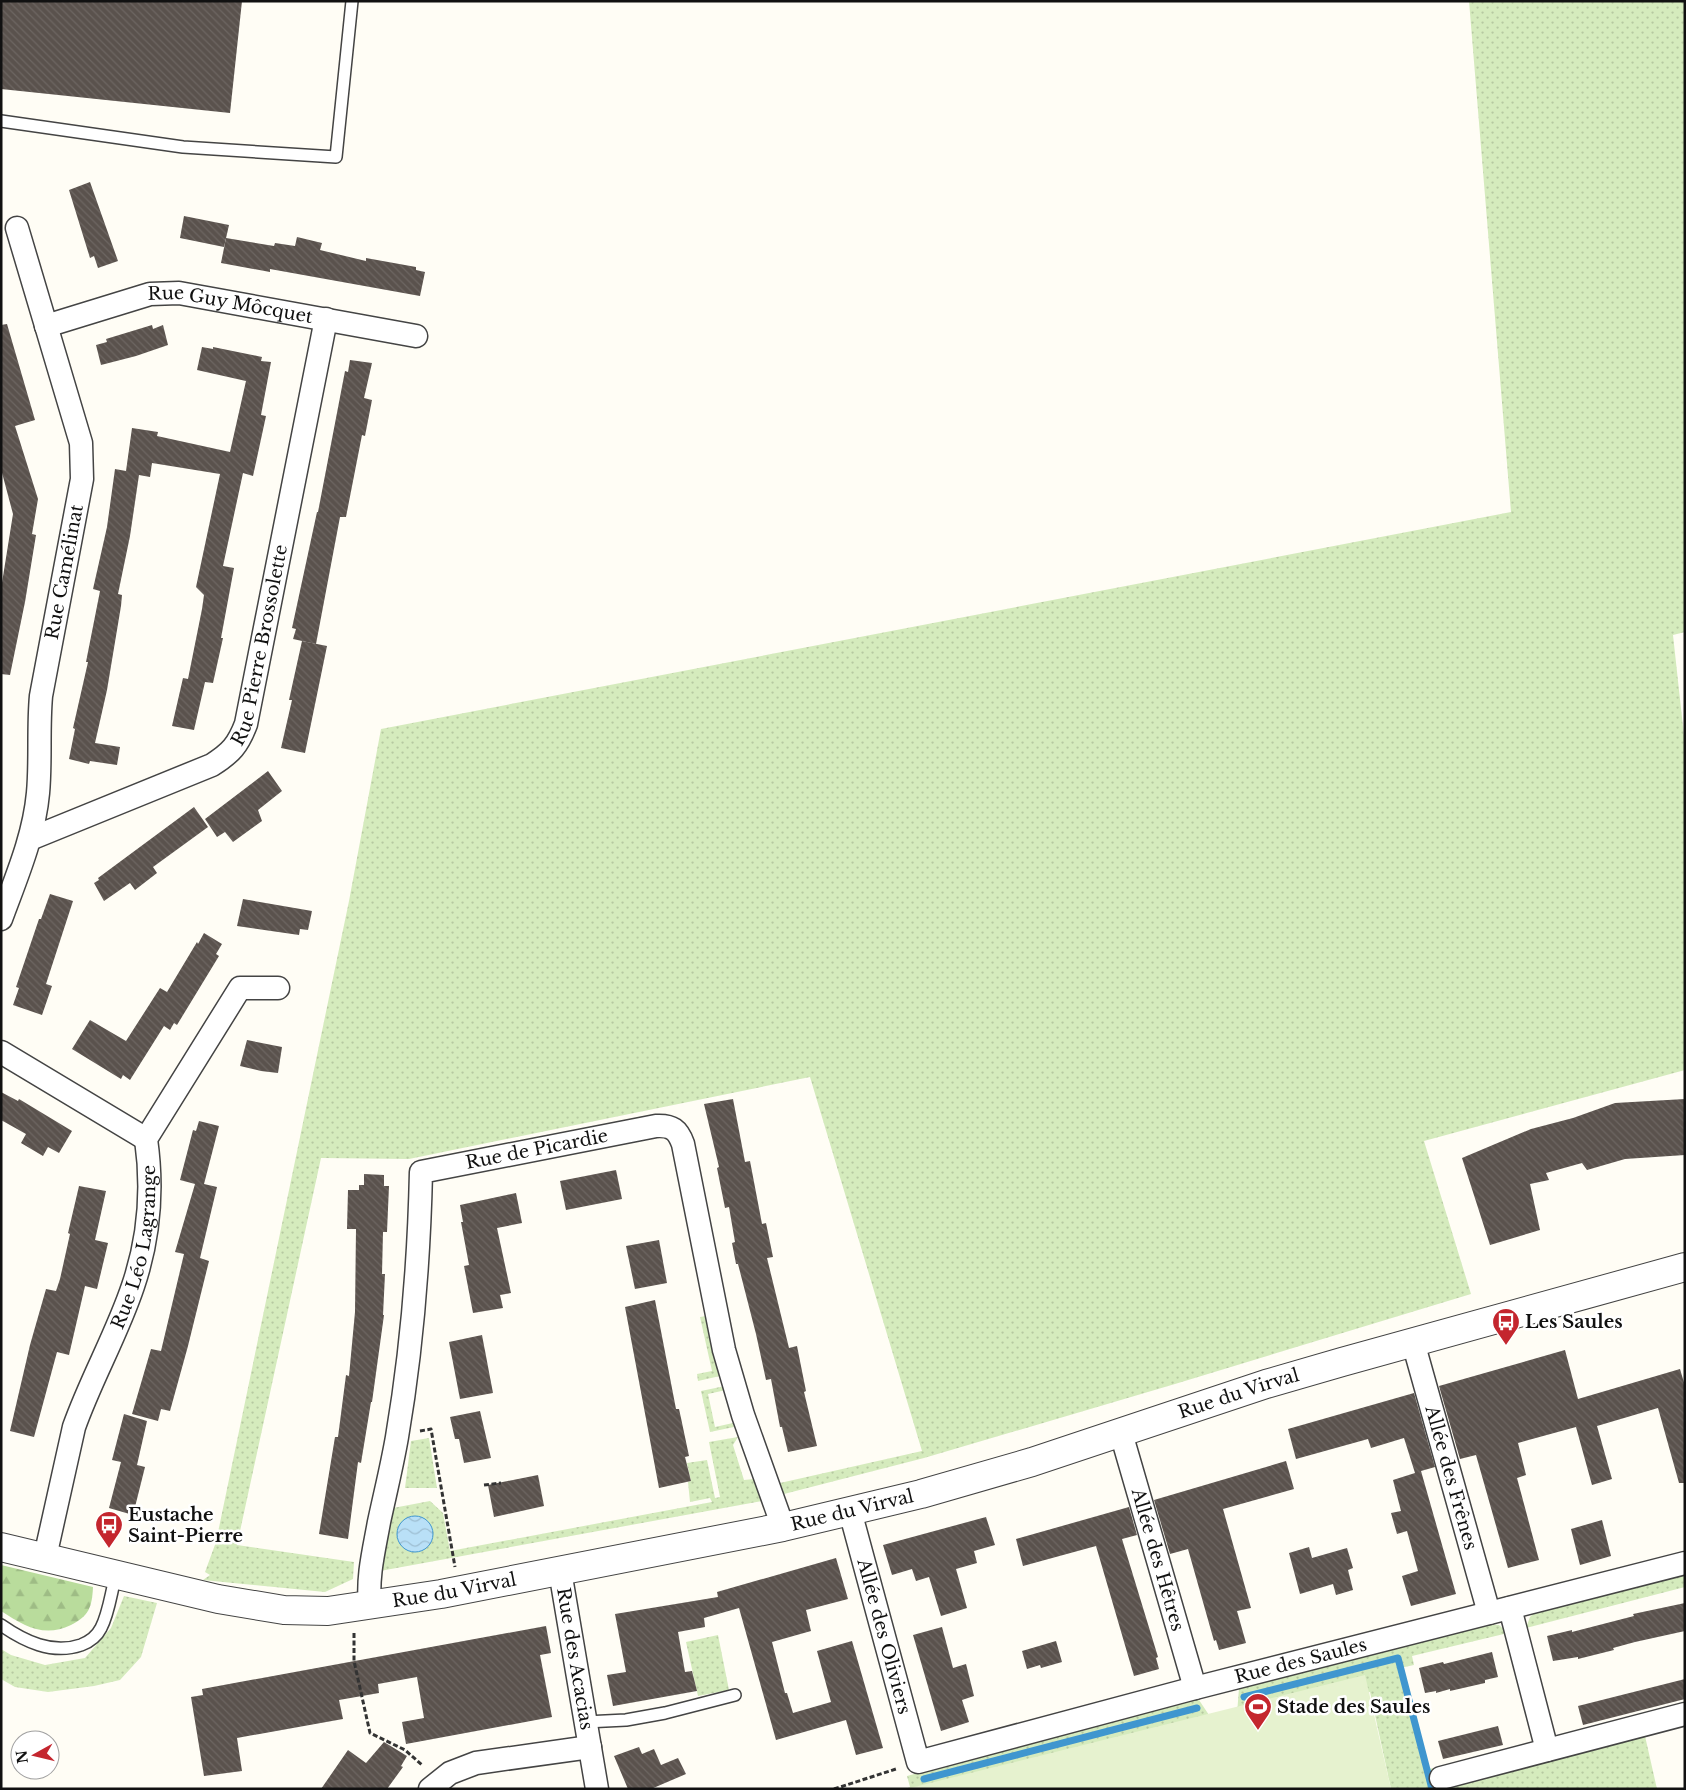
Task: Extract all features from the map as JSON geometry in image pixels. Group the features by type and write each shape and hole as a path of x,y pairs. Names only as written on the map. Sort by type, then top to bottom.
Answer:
{"street":[{"name":"Rue Camélinat","path":"1,919 30,838 38,793 41,696 82,478 83,461 81,443 17,228"},
{"name":"Rue Guy Môcquet","path":"46,326 136,298 163,293 200,296 416,336"},
{"name":"Rue Pierre Brossolette","path":"30,838 212,765 224,757 240,739 248,714 326,319"},
{"name":"Rue Léo Lagrange","path":"44,1558 74,1427 123,1311 140,1264 149,1197 146,1139 240,988 278,988"},
{"path":"1,1052 146,1139"},
{"name":"Rue de Picardie","path":"362,1606 369,1585 372,1556 397,1434 413,1318 420,1225 421,1172 666,1125 674,1128 680,1134 683,1144 726,1358 748,1430 782,1526"},
{"name":"Rue du Virval","path":"1,1547 159,1586 218,1599 284,1610 328,1611 362,1606 560,1571 850,1511 968,1481 1040,1460 1266,1384 1413,1342 1683,1274"},
{"name":"Allée des Frênes","path":"1413,1342 1547,1750"},
{"name":"Allée des Hêtres","path":"1121,1433 1195,1688"},
{"name":"Allée des Oliviers","path":"850,1511 918,1762"},
{"name":"Rue des Saules","path":"918,1762 1195,1688 1685,1562"},
{"name":"Rue des Acacias","path":"560,1571 597,1789"},
{"path":"1442,1778 1685,1714"},
{"name":"Rue des Acacias","path":"435,1785 450,1774 476,1763 590,1747"}],"lane":[{"path":"1,121 183,147 336,157 352,1"},
{"path":"1,1625 36,1644 48,1648 61,1649 86,1643 101,1628 116,1575"},
{"path":"585,1722 626,1720 664,1713 735,1695"}],"path":[{"path":"397,1434 431,1429 459,1590"},
{"path":"484,1485 501,1482"},
{"path":"362,1606 354,1660 370,1733 404,1750 435,1785"},
{"path":"834,1789 918,1762"}],"green space":[{"path":"1469,1 1685,1 1685,632 1673,635 1685,745 1685,1070 1424,1141 1471,1294 924,1458 784,1494 780,1483 922,1451 810,1077 409,1159 321,1158 237,1545 354,1562 353,1579 325,1592 203,1580 210,1575 205,1572 216,1542 349,901 381,729 1511,512"},
{"path":"706,1316 720,1376 698,1381 697,1374 712,1371 700,1317"},
{"path":"725,1386 726,1390 708,1394 715,1427 733,1423 734,1427 710,1432 701,1391"},
{"path":"738,1437 733,1445 744,1480 754,1479 762,1501 380,1571 393,1508 430,1501 443,1513 450,1551 712,1502 710,1498 690,1502 688,1482 691,1481 687,1463 707,1460 715,1498 720,1497 709,1442"},
{"path":"429,1438 437,1488 405,1488 411,1441"},
{"path":"1,1565 93,1587 92,1600 86,1614 71,1625 52,1630 34,1628 18,1621 1,1611"},
{"path":"1685,1573 1685,1587 1526,1628 1530,1617 1536,1611"},
{"path":"124,1596 157,1603 141,1657 120,1680 94,1686 48,1692 15,1687 1,1679 1,1649 11,1655 45,1665 85,1658 111,1628"},
{"path":"1489,1624 1499,1625 1508,1633 1412,1656 1414,1665 1400,1668 1425,1770 1433,1768 1439,1788 1645,1736 1657,1789 1391,1789 1370,1692 1331,1700 1236,1727 1239,1688"},
{"path":"718,1635 729,1690 698,1696 686,1642"},
{"name":"Stade des Saules","path":"1365,1675 1391,1789 906,1789 910,1788"},
{"path":"1197,1697 1217,1727 1229,1789 906,1789 910,1787 907,1776"}],"water":[{"path":"415,1516 422,1517 428,1521 432,1527 432,1541 428,1547 422,1551 415,1552 408,1551 402,1547 398,1541 397,1534 398,1527 402,1521 408,1517"}],"building":[{"path":"1,1 242,1 230,113 1,89"},
{"path":"90,182 118,261 98,268 94,256 90,258 69,190"},
{"path":"184,216 229,225 224,247 180,238"},
{"path":"297,237 322,243 320,250 366,261 366,258 416,267 416,270 425,272 420,296 270,269 270,272 221,263 226,238 274,246 275,243 295,246"},
{"path":"7,324 35,420 15,426 38,499 32,534 36,535 10,675 1,674 1,589 13,514 1,469 1,325"},
{"path":"152,325 153,329 163,325 168,345 101,365 96,345 107,342 106,339"},
{"path":"202,347 213,349 213,347 262,357 261,361 271,362 261,415 266,416 253,476 243,473 223,566 234,568 221,638 223,638 213,683 205,682 194,730 172,726 183,678 188,679 202,609 204,595 196,587 220,474 152,463 150,477 139,475 130,536 118,594 122,595 121,606 107,690 95,743 120,747 117,765 90,761 89,764 69,759 75,729 73,728 88,662 86,662 100,591 93,589 107,527 115,469 126,471 132,428 158,432 157,436 230,452 246,381 197,370"},
{"path":"350,360 372,363 364,398 372,400 365,436 362,435 346,517 340,517 316,644 293,639 296,629 292,628 318,512 345,371 348,372"},
{"path":"302,641 327,646 305,753 281,748 292,700 289,700"},
{"path":"268,771 282,791 258,810 262,821 233,842 225,832 217,837 205,819"},
{"path":"194,807 208,827 153,867 157,873 135,890 130,883 104,901 94,883 99,880 98,878"},
{"path":"50,894 73,901 46,984 52,986 42,1015 13,1005 19,988 16,987 39,919 41,919"},
{"path":"243,899 312,911 308,930 300,929 299,935 237,926"},
{"path":"204,933 222,944 216,954 219,956 177,1025 174,1023 170,1030 164,1026 130,1080 123,1075 121,1079 72,1049 90,1020 126,1041 160,988 167,992"},
{"path":"247,1040 282,1047 278,1073 240,1066"},
{"path":"1,1092 18,1101 19,1099 72,1131 59,1153 48,1147 43,1156 21,1143 26,1134 1,1120"},
{"path":"733,1099 745,1162 750,1161 762,1224 766,1223 773,1257 767,1258 789,1348 797,1346 806,1391 804,1392 817,1446 788,1452 782,1427 780,1427 771,1379 766,1380 738,1264 736,1264 732,1243 735,1242 729,1207 725,1208 717,1168 719,1167 704,1104"},
{"path":"1685,1099 1685,1155 1625,1159 1587,1170 1582,1163 1546,1173 1549,1180 1530,1184 1540,1230 1490,1245 1462,1158 1531,1129 1573,1118 1615,1103"},
{"path":"199,1121 219,1126 204,1184 217,1187 200,1258 209,1261 170,1411 161,1409 158,1421 132,1414 151,1349 161,1351 184,1254 175,1252 195,1184 180,1180 193,1130 196,1131"},
{"path":"616,1170 622,1199 566,1210 560,1181"},
{"path":"364,1174 384,1175 384,1186 389,1186 387,1232 383,1232 382,1274 385,1274 384,1315 372,1402 361,1463 358,1462 348,1539 319,1534 335,1437 338,1437 346,1375 349,1376 355,1312 356,1229 347,1229 348,1190 359,1190 359,1185 364,1185"},
{"path":"79,1186 106,1191 95,1240 108,1243 97,1289 85,1286 69,1355 57,1352 34,1437 10,1431 30,1345 46,1289 56,1291 60,1279"},
{"path":"516,1193 522,1223 497,1228 511,1293 500,1295 503,1308 473,1313 464,1266 469,1265 461,1222 463,1222 460,1205"},
{"path":"659,1240 667,1283 635,1289 626,1246"},
{"path":"655,1300 676,1409 679,1409 689,1456 685,1457 691,1481 659,1488 625,1307"},
{"path":"482,1335 493,1393 460,1399 449,1342"},
{"path":"1565,1350 1578,1399 1680,1369 1685,1386 1685,1483 1679,1483 1658,1408 1597,1426 1612,1479 1592,1485 1576,1427 1518,1443 1526,1475 1517,1478 1539,1560 1508,1568 1476,1455 1460,1459 1439,1386"},
{"path":"1414,1393 1435,1467 1421,1471 1456,1594 1411,1606 1402,1576 1418,1571 1407,1531 1397,1534 1391,1513 1401,1511 1393,1480 1415,1473 1404,1438 1371,1448 1368,1439 1296,1459 1288,1429"},
{"path":"480,1411 491,1458 464,1463 459,1439 455,1439 450,1417"},
{"path":"124,1414 147,1421 137,1465 145,1467 133,1515 109,1508 121,1462 112,1460"},
{"path":"1286,1461 1294,1489 1223,1509 1251,1608 1237,1611 1246,1643 1219,1650 1216,1640 1214,1641 1188,1549 1170,1554 1154,1500"},
{"path":"538,1475 544,1506 494,1517 488,1485"},
{"path":"1129,1507 1137,1535 1122,1539 1158,1657 1156,1658 1159,1669 1134,1676 1096,1546 1023,1566 1016,1539"},
{"path":"986,1517 995,1545 974,1551 977,1563 956,1569 967,1608 941,1616 929,1577 916,1581 912,1569 892,1575 883,1545"},
{"path":"1602,1520 1611,1556 1580,1565 1571,1529"},
{"path":"1309,1547 1312,1558 1347,1548 1353,1568 1348,1570 1353,1590 1336,1595 1333,1584 1300,1594 1289,1553"},
{"path":"836,1558 848,1599 806,1610 811,1631 772,1642 785,1693 787,1693 793,1713 831,1702 817,1651 852,1641 883,1748 856,1755 846,1720 776,1740 739,1608 704,1618 705,1627 678,1632 685,1672 692,1671 697,1691 613,1706 607,1675 626,1672 615,1614 718,1597 717,1592"},
{"path":"1685,1603 1685,1631 1635,1642 1613,1648 1614,1650 1578,1659 1578,1657 1553,1661 1547,1636 1572,1630 1572,1632 1634,1616 1633,1614"},
{"path":"546,1626 551,1653 540,1655 552,1717 406,1744 402,1722 424,1718 417,1677 378,1684 379,1693 339,1700 343,1719 237,1738 242,1771 204,1776 191,1697 203,1695 202,1689"},
{"path":"942,1627 953,1668 966,1664 974,1696 962,1700 969,1722 941,1731 913,1635"},
{"path":"1056,1641 1062,1662 1041,1668 1040,1665 1027,1669 1022,1651"},
{"path":"1492,1652 1498,1677 1485,1680 1485,1683 1450,1691 1450,1689 1436,1693 1436,1691 1425,1693 1419,1668"},
{"path":"1685,1679 1685,1699 1583,1725 1578,1706"},
{"path":"1498,1726 1503,1745 1443,1759 1438,1741"},
{"path":"384,1742 407,1756 401,1766 403,1767 387,1789 321,1789 348,1750 366,1763"},
{"path":"639,1747 642,1754 654,1749 661,1765 678,1758 686,1774 651,1789 628,1789 614,1756"}],"waterway":[{"path":"1244,1697 1398,1658 1432,1789"},
{"path":"924,1779 1197,1708"}],"place":[{"name":"Les Saules","path":"1506,1346"},
{"name":"Eustache Saint-Pierre","path":"109,1549"},
{"name":"Stade des Saules","path":"1258,1731"}]}
